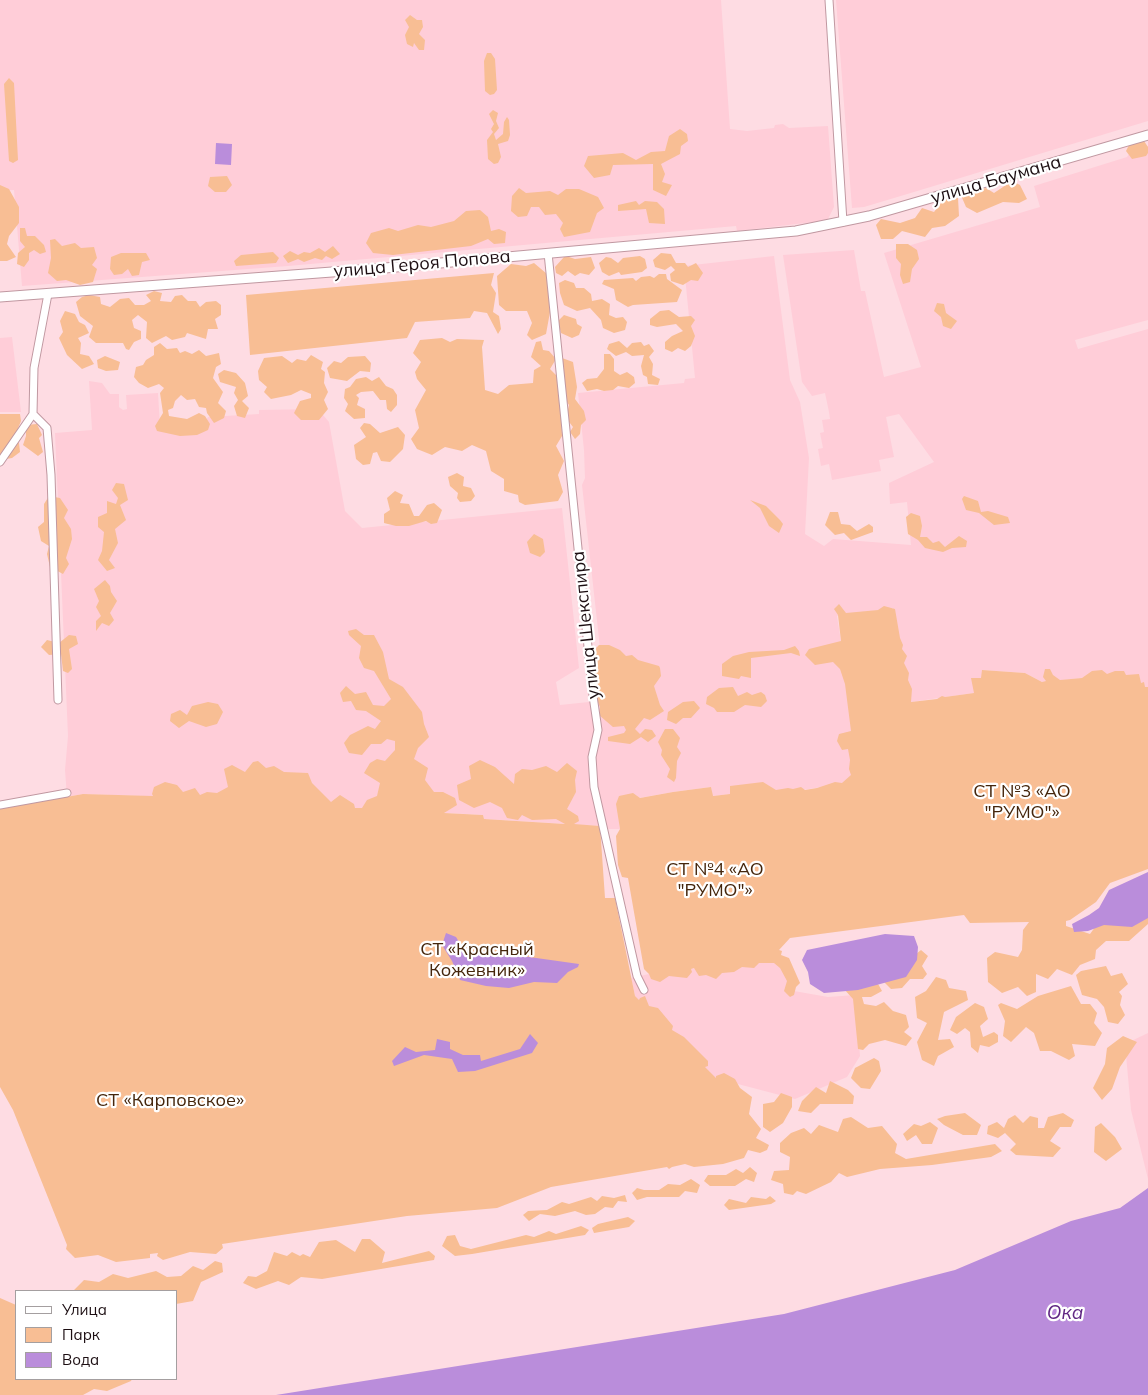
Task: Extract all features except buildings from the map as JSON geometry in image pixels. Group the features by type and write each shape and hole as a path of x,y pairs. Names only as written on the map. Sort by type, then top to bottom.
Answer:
{"street":[{"path":"829,0 843,222"},
{"name":"улица Баумана","path":"843,222 1148,135"},
{"name":"улица Героя Попова","path":"0,297 365,270 796,231 843,222"},
{"name":"улица Шекспира","path":"548,253 598,730 592,757 594,787 637,976 644,990"},
{"path":"0,462 32,414 34,368 48,294"},
{"path":"32,414 47,428 51,475 58,700"},
{"path":"0,805 66,793"}],"shaded area":[{"path":"0,0 721,0 730,129 747,131 774,128 775,125 783,124 789,128 828,126 834,207 828,219 822,221 737,231 736,226 288,266 22,286 14,190 0,191"},
{"path":"836,0 1148,0 1148,121 864,207 852,208"},
{"path":"1148,146 1148,320 1075,340 1078,349 1148,329 1148,687 1124,675 1042,682 1025,673 982,670 982,678 974,693 911,702 893,608 837,616 863,781 775,794 730,787 731,794 712,796 711,787 617,802 620,829 609,829 600,826 484,819 483,815 143,796 83,794 67,797 65,770 68,736 55,433 92,430 89,381 102,383 110,394 119,394 119,407 123,410 127,409 126,395 158,393 160,426 204,424 208,417 259,414 259,410 318,409 329,422 345,511 362,528 562,508 579,668 556,682 560,705 608,700 600,648 582,485 585,478 584,450 578,393 684,383 685,379 695,378 684,266 774,256 790,380 800,402 809,458 805,534 824,546 833,539 911,545 907,502 890,504 889,483 934,462 899,414 886,417 894,457 879,460 881,471 832,480 829,464 821,466 818,449 823,448 820,433 824,432 822,420 830,419 829,412 825,393 812,396 802,382 783,255 854,250 861,291 865,291 884,377 921,367 884,253 1040,207 1034,186 1127,157 1131,151"},
{"path":"12,337 21,412 0,412 0,338"},
{"path":"772,958 784,960 794,991 828,997 855,995 860,1056 847,1077 795,1099 715,1078 635,996 631,978"},
{"path":"1148,1033 1148,1179 1131,1110 1125,1044"}],"green space":[{"path":"410,15 417,20 422,20 423,27 419,34 425,40 424,50 419,50 414,43 413,47 407,44 405,35 409,27 405,20"},
{"path":"487,53 491,53 495,59 497,90 494,94 490,95 485,91 484,61"},
{"path":"9,78 14,83 18,160 13,163 9,161 4,84"},
{"path":"493,110 498,113 496,121 499,128 494,134 496,140 503,134 504,122 507,117 510,135 508,141 498,144 501,157 498,163 494,164 488,159 487,140 493,132 491,129 494,124 489,114"},
{"path":"680,129 687,134 688,141 681,146 680,154 661,164 665,174 662,182 672,185 666,196 653,190 653,164 613,165 610,175 594,178 584,166 588,156 623,153 636,160 651,152 665,151 669,136"},
{"path":"1144,141 1148,147 1146,156 1132,159 1126,151 1130,143"},
{"path":"227,176 232,185 226,192 215,192 208,186 210,177"},
{"path":"1012,181 1020,185 1027,199 1019,203 1003,202 977,213 966,207 960,193 970,193 986,188 994,193"},
{"path":"0,185 9,189 19,207 19,223 9,236 7,244 16,257 7,261 0,261"},
{"path":"519,188 526,193 550,191 558,195 566,189 579,189 598,197 604,208 597,213 590,232 564,237 560,229 563,223 556,214 545,215 539,207 531,207 527,216 518,217 511,211 512,196"},
{"path":"958,198 959,216 945,226 932,228 925,237 902,231 893,239 881,239 876,225 881,219 900,223 915,218 922,208 934,212 944,199"},
{"path":"636,201 639,205 645,201 657,202 664,209 665,224 649,223 646,209 618,211 618,205"},
{"path":"480,210 488,217 491,231 499,229 506,232 505,243 494,244 488,239 471,246 393,255 373,253 366,243 371,233 389,228 398,231 418,225 431,227 454,221 466,211"},
{"path":"20,228 25,228 27,236 35,236 44,245 46,252 40,254 34,250 29,253 29,260 24,267 17,264 18,253 25,247 20,241"},
{"path":"55,239 62,246 75,243 81,248 94,247 97,258 92,265 97,269 93,282 80,285 66,280 57,281 48,273 51,258 50,240"},
{"path":"896,244 908,244 917,250 919,259 912,269 910,282 903,284 900,275 901,264 896,258"},
{"path":"333,246 340,254 332,259 326,256 322,260 315,258 304,262 298,259 288,263 283,256 290,251 298,255 304,252 310,253 319,248 325,252"},
{"path":"273,252 279,258 276,263 236,266 234,261 241,255"},
{"path":"121,253 146,253 150,260 142,262 139,275 132,276 128,269 122,274 114,275 110,269 111,257"},
{"path":"661,253 671,254 676,263 685,263 688,267 696,263 703,273 698,281 691,280 683,285 671,281 670,274 675,270 671,266 665,270 655,267 653,260"},
{"path":"640,256 645,259 647,268 642,272 621,275 619,272 609,276 602,272 599,263 606,257 618,263 623,258"},
{"path":"564,257 575,259 591,257 595,268 589,275 580,273 575,276 568,271 562,276 556,273 555,267"},
{"path":"534,263 547,274 550,312 546,334 532,340 527,335 532,323 527,311 506,311 499,305 497,276 511,264 526,266"},
{"path":"494,273 491,285 496,293 493,312 499,316 501,329 498,334 487,313 474,311 470,318 415,322 407,338 250,355 246,295"},
{"path":"659,274 666,274 667,279 682,290 677,302 628,307 616,300 614,289 602,284 604,280 633,278 636,281 641,277 650,276 654,278"},
{"path":"565,280 574,283 576,288 584,288 591,294 592,301 602,299 610,304 609,315 616,318 623,317 627,322 625,330 614,333 603,328 601,320 590,308 577,311 564,305 559,283"},
{"path":"154,291 162,293 160,301 171,302 175,296 182,295 188,301 196,301 200,307 206,302 216,301 221,305 221,315 215,319 218,329 208,329 206,339 187,333 185,337 172,340 166,336 152,343 146,338 147,322 138,315 132,320 134,328 141,331 141,339 134,342 129,350 126,349 123,343 96,343 89,337 93,326 80,316 76,302 82,297 89,295 100,297 101,304 110,307 120,299 129,298 135,305 144,305 151,301 146,295"},
{"path":"937,303 944,304 946,313 957,321 951,329 943,326 941,317 934,311"},
{"path":"669,310 679,317 691,316 695,320 691,326 695,336 691,346 685,351 678,348 672,352 665,349 665,342 683,331 676,324 657,327 650,325 650,319 660,311"},
{"path":"65,311 75,314 79,322 85,325 89,333 78,338 81,343 80,354 89,356 94,364 82,369 67,355 59,338 63,332 60,321"},
{"path":"564,315 576,319 577,324 582,327 579,335 572,338 561,333 558,321"},
{"path":"442,338 450,342 457,339 484,340 482,347 485,390 498,394 509,385 533,383 534,370 541,366 531,357 536,342 541,341 543,350 549,351 556,359 550,369 557,376 562,436 556,446 564,461 558,475 563,492 558,501 525,505 519,502 518,495 504,491 504,479 491,471 486,451 472,445 462,451 445,447 432,455 417,449 411,439 419,428 415,410 426,390 417,379 415,372 421,362 413,353 420,340"},
{"path":"619,341 627,348 632,343 641,342 644,346 649,344 654,351 649,357 653,364 652,375 660,379 658,385 648,384 647,377 643,375 641,366 644,355 632,356 626,352 616,356 607,349 609,344"},
{"path":"160,343 167,349 177,348 180,353 185,351 192,354 199,350 206,356 219,353 221,364 216,367 213,378 223,392 218,403 226,411 224,418 214,423 206,408 199,407 195,399 187,400 181,395 175,401 173,408 168,410 169,416 187,419 199,413 205,416 210,424 208,430 197,435 180,436 157,431 155,426 163,413 160,393 164,388 159,384 148,388 139,383 134,377 136,367 143,365 146,360 154,355 154,347"},
{"path":"604,354 610,354 614,359 614,371 620,375 627,372 634,377 635,383 629,388 618,386 613,390 604,391 597,389 587,391 582,383 587,379 597,378 604,369"},
{"path":"311,355 323,362 321,369 325,372 324,383 328,392 324,400 328,409 319,420 301,420 294,413 300,401 311,398 311,394 301,390 291,395 271,399 264,392 267,387 259,380 258,371 264,358 282,356 292,363 297,359 306,361"},
{"path":"105,356 120,362 118,370 106,371 98,368 97,360"},
{"path":"365,356 371,363 370,372 360,371 347,381 330,378 327,368 334,361 341,363 348,357"},
{"path":"562,358 573,362 577,387 575,399 584,411 586,420 581,425 580,434 575,439 570,432 573,427 566,418 569,405 564,398"},
{"path":"224,370 236,373 245,383 248,396 242,401 249,408 245,418 237,416 234,406 238,400 234,393 236,387 220,382 218,374"},
{"path":"366,377 372,381 379,377 386,386 393,389 397,395 397,405 391,412 387,409 386,400 380,400 373,391 361,392 356,395 359,398 357,405 365,409 365,418 354,419 345,411 348,404 344,398 345,389 350,387 356,379"},
{"path":"0,414 20,414 21,421 14,438 19,443 20,452 12,458 0,460"},
{"path":"364,423 370,424 380,433 398,427 405,435 403,449 390,462 381,461 377,452 373,453 370,464 363,465 356,459 354,445 366,437 360,428"},
{"path":"37,424 42,435 39,438 43,452 38,456 23,445 26,436 26,425"},
{"path":"457,473 464,477 463,486 471,488 475,496 471,501 460,502 457,498 458,493 450,486 448,477"},
{"path":"116,483 124,484 128,500 120,505 126,520 115,529 118,543 109,560 115,568 107,571 98,560 102,551 104,532 98,527 98,517 107,513 107,501 116,504 118,498 112,490"},
{"path":"395,491 403,495 400,503 409,504 414,516 419,516 427,505 434,503 442,510 437,523 431,524 426,521 409,526 396,526 384,523 384,514 390,510 387,498"},
{"path":"49,496 60,498 68,510 64,518 71,529 72,539 66,558 69,564 63,574 50,567 47,554 49,546 41,541 38,527 44,522 44,504"},
{"path":"964,496 978,501 981,512 988,511 1008,517 1010,523 994,525 979,513 966,510 962,499"},
{"path":"750,500 766,506 780,520 783,524 779,533 769,526 760,508"},
{"path":"830,512 838,512 841,524 850,525 857,531 869,524 873,527 873,532 851,540 844,533 835,535 825,525"},
{"path":"911,513 920,516 922,526 920,537 927,537 933,543 939,541 945,547 959,536 967,541 966,547 952,548 943,552 925,548 918,540 908,534 906,517"},
{"path":"534,534 543,539 545,552 540,557 530,553 527,542"},
{"path":"105,580 117,601 110,613 114,620 109,626 102,623 96,631 96,621 101,616 96,607 99,601 94,589"},
{"path":"839,604 846,613 878,610 884,606 895,609 903,645 902,649 907,656 904,663 909,673 908,680 912,689 911,702 937,699 942,696 974,693 971,678 981,678 982,670 1025,673 1042,682 1046,681 1043,677 1045,669 1050,669 1053,675 1060,680 1082,678 1092,671 1102,670 1107,674 1115,671 1124,671 1126,675 1139,674 1141,683 1144,682 1145,687 1148,687 1148,869 1110,883 1096,902 1066,921 1066,926 1090,934 1098,923 1148,916 1148,924 1129,941 1106,941 1096,950 1095,959 1080,965 1072,975 1057,969 1048,979 1036,974 1036,992 1027,996 1018,987 1002,993 988,982 987,958 995,952 1018,957 1022,950 1023,930 1029,922 970,923 964,915 790,938 779,950 782,951 781,955 789,958 800,983 796,987 794,995 790,997 784,991 787,981 780,968 774,963 759,963 754,968 742,967 734,972 722,973 716,979 706,975 699,976 694,968 691,969 692,972 687,978 669,976 660,982 651,979 644,969 628,878 622,877 618,865 616,836 620,829 616,804 619,796 633,793 640,798 711,787 713,796 730,794 730,786 763,782 776,790 801,787 805,790 835,782 842,783 851,775 848,749 842,750 837,741 839,734 851,731 845,684 840,669 833,662 815,665 805,655 809,649 841,641 838,615 834,609"},
{"path":"356,629 364,635 374,635 383,652 389,679 403,687 422,712 429,737 418,748 414,759 428,768 425,780 434,792 443,792 455,798 457,805 444,813 483,815 484,819 565,824 556,819 532,820 522,815 518,820 507,818 502,808 490,802 474,808 459,800 457,785 471,779 469,766 480,760 495,767 514,784 515,774 522,769 532,770 546,766 557,772 567,763 577,771 575,780 576,792 567,809 578,816 579,821 574,824 600,826 605,898 615,898 635,996 639,1000 645,996 649,1006 658,1008 673,1026 672,1030 684,1037 708,1061 708,1066 705,1067 716,1078 716,1076 724,1073 735,1079 740,1088 752,1097 749,1114 761,1129 756,1138 769,1145 767,1150 760,1153 748,1150 744,1158 723,1164 694,1167 685,1164 669,1169 667,1167 551,1187 497,1208 407,1216 222,1244 223,1248 216,1254 190,1252 163,1260 157,1256 158,1253 150,1254 150,1258 116,1262 98,1255 75,1258 66,1249 67,1245 13,1110 0,1087 0,809 83,794 153,796 154,787 165,782 177,785 183,792 195,788 200,795 207,792 217,793 228,787 224,769 232,765 245,772 253,762 258,761 266,768 274,766 284,772 308,773 312,783 331,802 340,795 354,804 355,808 362,808 367,800 377,796 380,783 364,773 370,763 377,759 385,761 395,750 395,741 387,739 381,744 371,744 362,755 349,753 344,743 350,735 368,726 375,729 381,721 366,711 356,710 351,701 343,702 340,693 346,686 355,694 366,692 373,705 384,706 391,699 374,671 364,668 359,658 361,646 349,635 348,631"},
{"path":"69,635 76,636 78,644 69,649 72,669 68,673 63,671 61,654 49,655 41,647 47,640 59,643"},
{"path":"599,645 609,645 620,650 626,656 632,655 638,660 659,666 661,676 654,686 664,711 650,720 644,718 635,729 640,734 645,729 652,730 656,736 648,742 641,737 630,744 608,741 608,737 624,733 626,730 624,726 613,727 599,715 600,707 596,698 598,684 593,674 593,651"},
{"path":"795,646 800,656 791,653 751,658 751,678 741,676 739,679 722,676 722,664 733,656 749,652 784,650"},
{"path":"733,687 738,696 747,692 752,695 761,692 765,695 767,701 761,707 745,705 734,712 717,712 706,704 707,697 719,688"},
{"path":"694,701 700,708 691,718 683,718 676,724 667,720 668,712 683,702"},
{"path":"208,702 218,704 223,712 217,724 206,727 189,721 179,728 170,721 171,714 180,710 187,715 192,706"},
{"path":"665,729 673,729 680,738 677,747 681,753 677,761 674,782 667,777 670,769 661,755 662,750 658,742"},
{"path":"921,950 928,956 922,966 927,974 923,979 910,979 902,988 891,989 883,981"},
{"path":"1106,966 1111,976 1122,973 1128,984 1119,992 1122,996 1120,1005 1125,1015 1118,1024 1108,1022 1104,1007 1097,999 1082,995 1076,975 1081,971"},
{"path":"936,977 946,980 949,988 966,991 968,1000 944,1012 938,1040 950,1039 954,1047 938,1056 934,1066 922,1060 917,1042 927,1023 917,1018 915,997 926,991"},
{"path":"877,982 882,991 871,997 862,997 864,1004 876,1006 884,1002 893,1011 906,1015 909,1027 904,1032 912,1038 906,1046 885,1040 869,1044 863,1050 858,1049 853,999 844,989"},
{"path":"1071,986 1081,1004 1090,1004 1097,1013 1094,1023 1102,1033 1095,1046 1072,1044 1075,1056 1069,1060 1051,1051 1040,1051 1034,1033 1026,1027 1011,1042 1003,1036 1005,1021 998,1005 1001,1003 1017,1009 1038,996"},
{"path":"975,1003 984,1007 988,1019 980,1026 983,1037 994,1032 998,1035 998,1042 989,1047 980,1045 978,1053 971,1047 970,1032 965,1028 957,1034 950,1030 956,1017"},
{"path":"1123,1036 1137,1042 1120,1067 1112,1089 1102,1100 1093,1088 1105,1064 1107,1048"},
{"path":"874,1058 879,1061 881,1071 870,1089 861,1088 851,1078 855,1068"},
{"path":"830,1081 848,1090 854,1096 853,1104 820,1104 811,1113 798,1111 802,1101 816,1087 826,1093"},
{"path":"781,1093 792,1097 792,1107 783,1123 770,1132 763,1127 763,1104 774,1102"},
{"path":"965,1113 981,1125 977,1135 963,1135 937,1119 945,1116"},
{"path":"1063,1113 1074,1120 1071,1127 1060,1127 1050,1141 1061,1148 1053,1157 1016,1155 1010,1150 1016,1144 1005,1133 998,1138 987,1134 988,1126 997,1122 1004,1128 1008,1119 1015,1115 1023,1123 1030,1116 1038,1118 1038,1128 1044,1128 1048,1117"},
{"path":"851,1117 868,1128 882,1126 897,1144 895,1153 906,1159 995,1144 1002,1151 991,1157 932,1165 880,1169 847,1177 839,1173 831,1182 806,1194 797,1191 793,1195 784,1193 783,1184 771,1180 774,1171 789,1170 790,1157 780,1152 780,1143 791,1133 804,1128 811,1134 819,1125 838,1132 843,1119"},
{"path":"930,1122 938,1128 932,1144 922,1144 916,1135 907,1141 903,1134 914,1124 921,1126"},
{"path":"1101,1123 1115,1137 1122,1149 1106,1161 1094,1152 1095,1127"},
{"path":"750,1167 757,1173 754,1182 746,1179 735,1186 710,1186 704,1181 708,1175 726,1175 736,1169 743,1173"},
{"path":"691,1179 700,1185 697,1193 685,1191 679,1197 647,1197 637,1200 632,1193 637,1188 659,1190 668,1184 680,1185"},
{"path":"625,1195 627,1202 618,1201 613,1208 605,1207 595,1214 586,1215 575,1211 555,1216 540,1214 529,1221 523,1215 528,1211 547,1210 562,1202 569,1204 591,1197 597,1201 602,1196 614,1198"},
{"path":"770,1196 776,1201 771,1204 729,1210 724,1205 729,1199 746,1203 751,1197 766,1199"},
{"path":"628,1217 635,1221 629,1227 594,1233 592,1228 598,1224"},
{"path":"581,1226 589,1230 585,1235 472,1254 455,1256 442,1246 447,1236 455,1235 460,1246 471,1249 526,1235 534,1237 549,1231 556,1234"},
{"path":"362,1239 370,1239 385,1252 382,1263 429,1251 435,1256 434,1260 322,1279 301,1277 289,1285 278,1281 256,1289 243,1283 248,1276 256,1277 267,1271 274,1252 287,1256 292,1252 300,1256 303,1254 310,1257 319,1242 336,1240 355,1252"},
{"path":"215,1261 222,1263 223,1272 201,1282 193,1301 178,1304 178,1290 74,1290 84,1280 99,1282 113,1274 128,1278 156,1271 167,1277 181,1276 193,1266 203,1270"},
{"path":"0,1298 15,1305 15,1380 132,1380 107,1391 94,1389 83,1395 0,1395"}],"water":[{"path":"216,143 232,144 231,165 215,164"},
{"path":"1148,872 1148,918 1132,927 1104,925 1088,931 1074,932 1072,924 1099,908 1109,890"},
{"path":"446,933 456,937 465,952 515,955 579,964 578,967 568,972 557,983 534,982 509,988 486,986 460,980 452,961 442,945"},
{"path":"885,934 914,936 918,947 917,960 906,977 858,990 824,993 810,984 808,972 802,960 807,950"},
{"path":"530,1034 538,1043 532,1053 475,1071 458,1072 452,1059 424,1055 394,1066 392,1061 405,1047 416,1052 435,1050 437,1039 450,1042 450,1049 463,1055 480,1055 481,1061 520,1049"},
{"name":"Ока","path":"1148,1188 1148,1395 276,1395 784,1314 955,1270 1071,1221 1120,1208"}],"park label":[{"name":"СТ №3 «АО \"РУМО\"»","path":"1022,802"},
{"name":"СТ №4 «АО \"РУМО\"»","path":"715,880"},
{"name":"СТ «Красный Кожевник»","path":"477,960"},
{"name":"СТ «Карповское»","path":"170,1101"}]}
